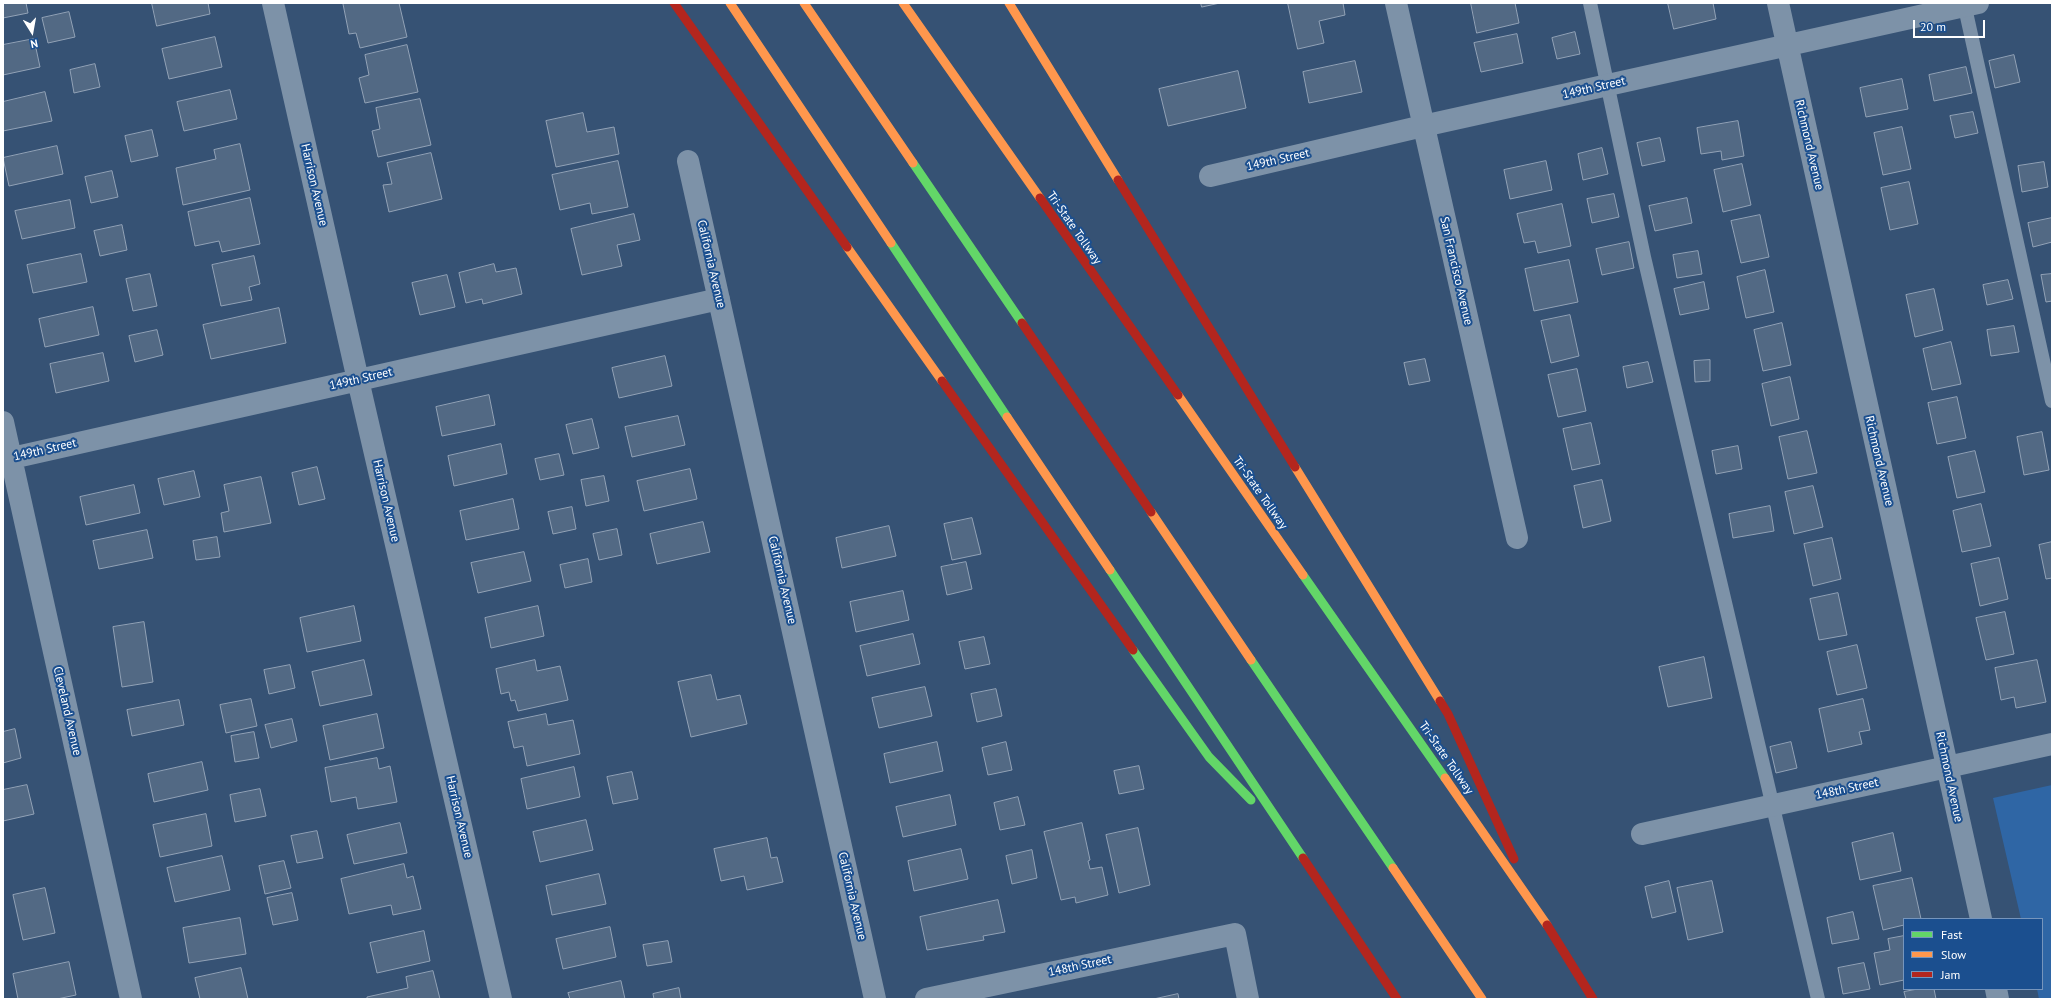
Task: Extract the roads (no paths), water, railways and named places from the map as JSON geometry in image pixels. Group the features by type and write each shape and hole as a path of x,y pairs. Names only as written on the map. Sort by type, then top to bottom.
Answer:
{"highway":[{"path":"674,3 1209,757 1288,837"},
{"path":"730,3 1397,999"},
{"path":"804,3 1482,999"},
{"name":"Tri-State Tollway","path":"903,3 1536,908 1593,999"},
{"path":"999,3 1036,49"},
{"path":"1008,3 1448,714 1536,908"}],"street":[{"name":"Harrison Avenue","path":"273,3 358,380 501,999"},
{"name":"San Francisco Avenue","path":"1396,3 1517,538"},
{"name":"Richmond Avenue","path":"1778,3 1981,918"},
{"name":"149th Street","path":"1210,176 1423,126 1787,46 1969,4"},
{"name":"California Avenue","path":"688,161 875,999"},
{"name":"149th Street","path":"7,459 719,299"},
{"name":"Cleveland Avenue","path":"3,422 7,459 131,999"},
{"name":"148th Street","path":"1642,834 2052,744"},
{"name":"148th Street","path":"926,999 1235,934 1248,999"}],"lane":[{"path":"1590,3 1644,257 1818,999"},
{"path":"1969,4 2052,401"}]}
